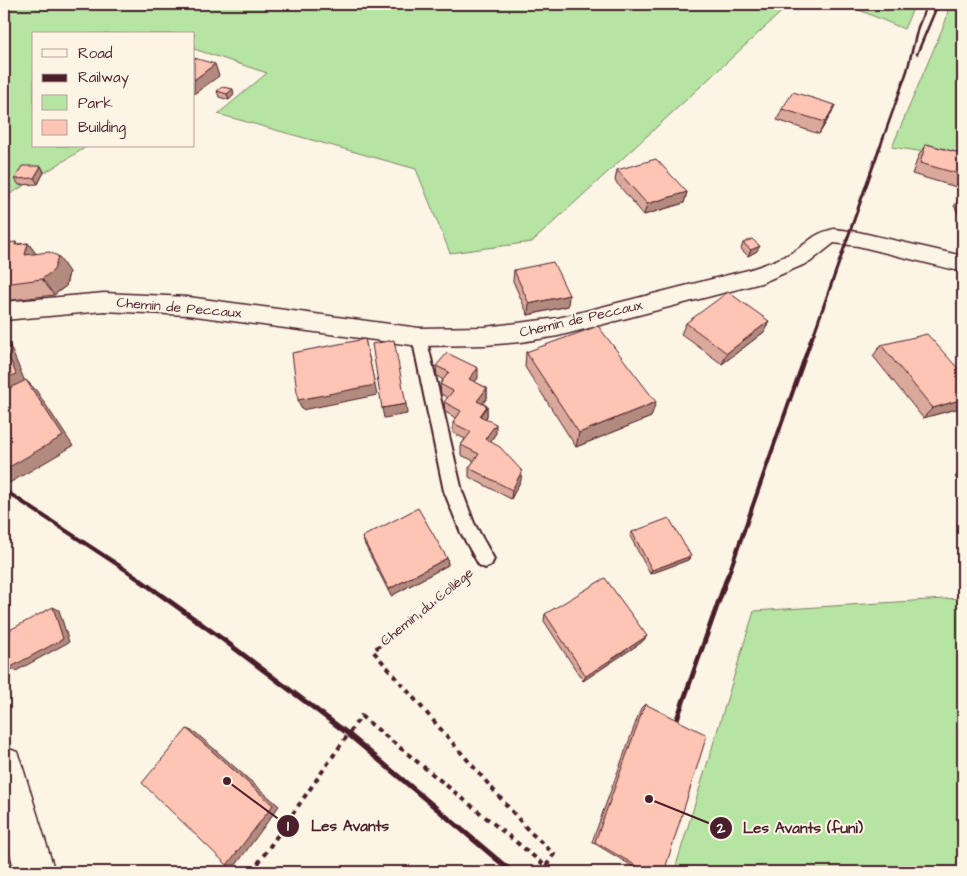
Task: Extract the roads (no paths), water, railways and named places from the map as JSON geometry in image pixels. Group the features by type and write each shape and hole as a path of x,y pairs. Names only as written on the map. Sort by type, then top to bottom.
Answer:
{"street":[{"name":"Chemin de Peccaux","path":"4,310 104,302 188,306 419,337 485,336 558,327 753,277 802,257 826,238 834,236 858,239 963,264"},
{"path":"4,765 35,872"}],"lane":[{"name":"Chemin du Collège","path":"419,337 453,491 467,527 485,559"}],"railway":[{"path":"879,150 907,71 918,27 927,4"},
{"path":"917,54 938,4"},
{"path":"812,339 879,149"},
{"path":"728,576 812,337"},
{"path":"4,490 135,576"},
{"path":"133,575 221,638 347,733 512,872"},
{"path":"672,733 728,575"}],"place":[{"name":"Les Avants","path":"227,781"},
{"name":"Les Avants (funi)","path":"649,799"}]}
